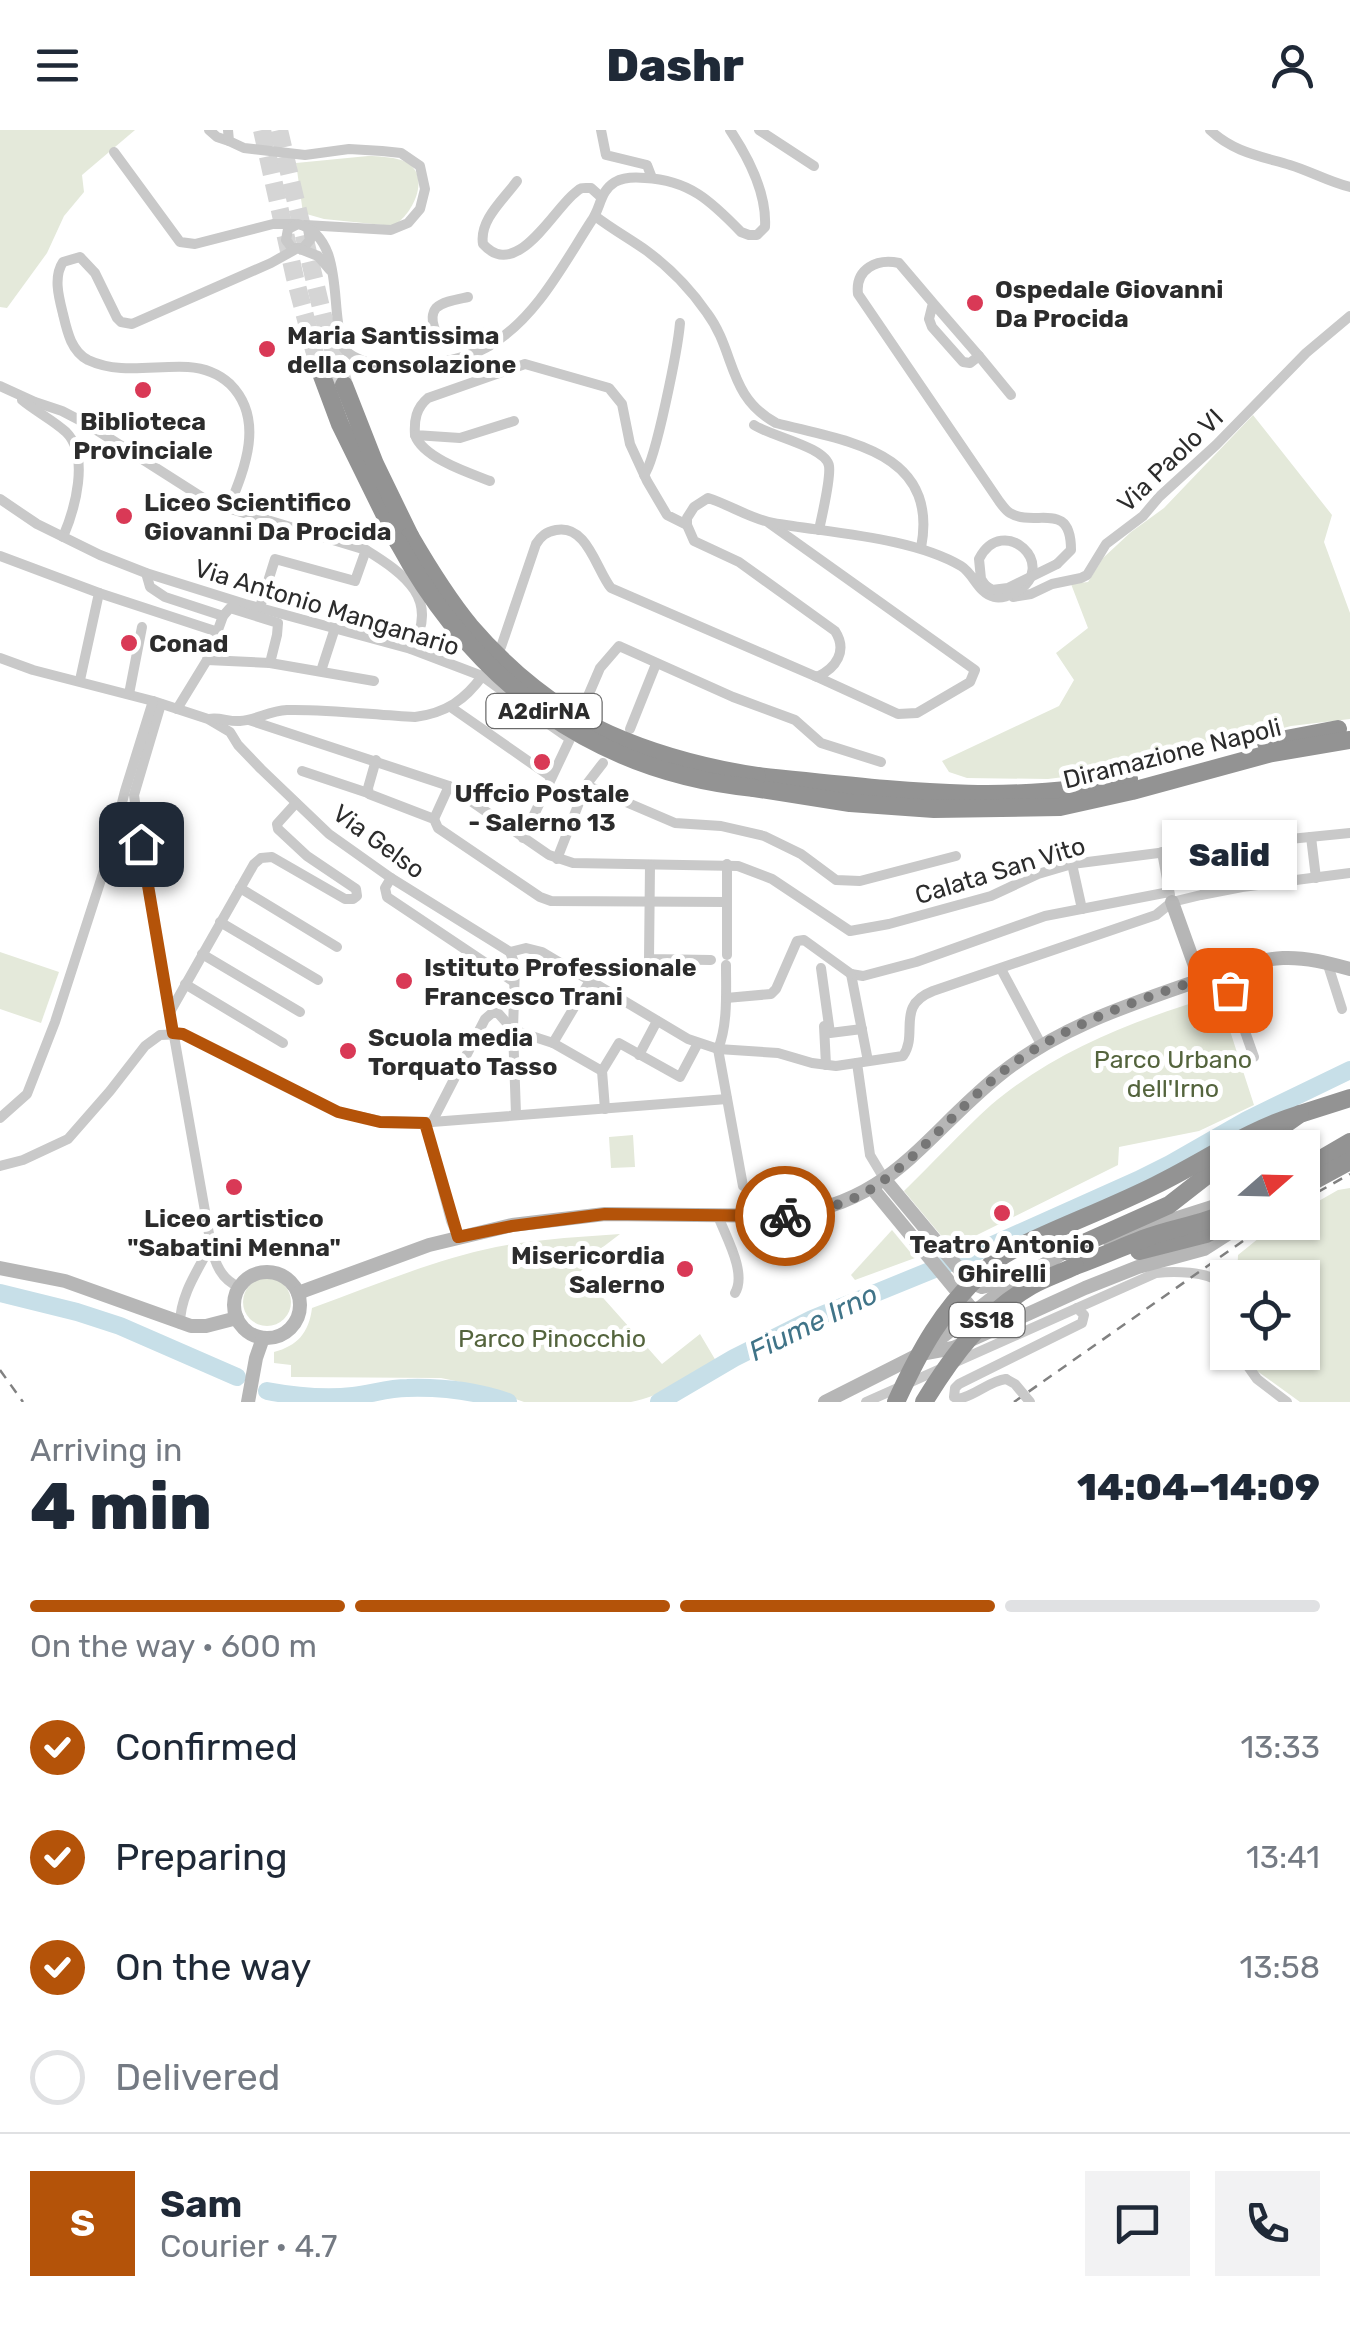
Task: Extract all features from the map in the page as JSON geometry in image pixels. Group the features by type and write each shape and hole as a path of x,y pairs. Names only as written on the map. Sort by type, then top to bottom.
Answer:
{"highway":[{"name":"Diramazione Napoli","path":"318,364 340,424 404,539"},
{"name":"Diramazione Napoli","path":"344,385 428,593 494,671 548,714 613,753 727,786 755,782 850,803 934,809 1092,788 1269,742 1350,728"},
{"name":"Diramazione Napoli","path":"988,800 1060,807 1272,753 1350,740"},
{"path":"1277,1130 1300,1114 1350,1098"},
{"name":"SS18","path":"896,1402 933,1328 985,1269 1026,1244 1161,1183 1254,1131 1300,1114"},
{"path":"1320,1156 1350,1139"},
{"path":"1320,1176 1350,1158"},
{"path":"1071,1259 1169,1205 1210,1173"},
{"name":"SS18","path":"924,1402 959,1348 990,1316 1071,1259 1112,1254 1143,1238 1210,1220"},
{"path":"1071,1259 1190,1239 1210,1230"}],"main road":[{"path":"1170,897 1200,980"},
{"path":"298,1293 429,1245 512,1226 590,1215 780,1216 828,1208 879,1184 1012,1066 1042,1046 1110,1012 1253,963 1284,958 1327,962 1350,970"},
{"path":"879,1184 961,1288 974,1312 986,1323 1005,1325"},
{"path":"961,1288 986,1287 1071,1259 1112,1239 1210,1208"},
{"path":"920,1354 952,1348 1085,1288 1204,1249 1218,1240"},
{"path":"0,1268 65,1280 180,1324 206,1326 237,1318"},
{"path":"1036,1270 1029,1282 1032,1292 1043,1302 1052,1303"},
{"path":"824,1402 920,1354 1000,1292 1036,1270"},
{"path":"273,1272 288,1279 298,1293 300,1312 282,1334 263,1338 250,1333 237,1318 234,1302 239,1287 254,1274 273,1272"},
{"path":"960,1325 961,1288"},
{"path":"248,1402 263,1338"}],"street":[{"path":"209,130 217,136 228,135 244,148 305,155 350,149 382,150 401,153 420,166 425,189 420,209 408,223 391,230 296,230"},
{"path":"601,130 606,156 647,165 652,178"},
{"path":"114,152 180,242 195,244 273,224 321,238 329,256 342,348 373,364 405,368 452,360 505,336 533,307 614,182 652,178 692,188 741,232 757,235 765,227 766,217 745,152 730,130"},
{"path":"759,130 814,166"},
{"path":"1210,130 1248,154 1292,165 1350,187"},
{"path":"517,181 482,233 483,244 494,253 509,253 526,245 578,190 591,188 601,197"},
{"path":"595,216 661,262 704,308 716,327 740,389 764,417 776,424 862,445 902,470 921,506 921,548"},
{"path":"228,507 249,443 249,417 242,400 228,382 207,370 124,369 88,360 76,350 68,334 58,296 58,270 62,262 80,257 96,273 117,318 132,324 340,229"},
{"path":"296,230 311,236 301,247"},
{"path":"296,230 290,246 301,247 324,260 332,275"},
{"path":"272,263 296,230"},
{"path":"686,526 694,507 708,498 768,522 921,548 958,564 985,592 1002,598 1024,586 1032,574 1033,566 1022,545 1005,540 988,546 979,559 981,579 992,590 1008,588 1036,573 1057,564 1072,550 1069,531 1058,520 1013,514 998,501 858,294 858,279 866,268 892,260 899,262 1010,395"},
{"path":"468,297 436,308 436,334 452,341 480,332 489,346"},
{"path":"933,303 928,319 959,359 967,364 979,356"},
{"name":"Via Paolo VI","path":"1002,598 1031,594 1087,574 1106,544 1144,516 1159,496 1350,316"},
{"path":"644,475 650,468 680,323"},
{"path":"490,482 456,469 418,444 414,424 419,406 428,398 524,364 614,391 622,404 630,444 667,515 686,526 694,540 739,562 839,636 841,649 837,662 822,675 810,674 611,588 587,545 577,534 562,529 544,534 536,544 502,647"},
{"path":"0,386 62,411 211,503 366,550 403,574 417,592 422,610 418,639 411,649"},
{"path":"13,392 68,435 76,447 78,466 72,518 63,536"},
{"path":"416,435 460,438 514,421"},
{"path":"754,426 818,452 827,460 829,470 819,530"},
{"name":"Via Antonio Manganario","path":"0,499 37,524 146,573 484,673 570,739 551,777"},
{"path":"768,522 975,670 970,682 910,714 898,714 810,674"},
{"path":"260,607 275,560 355,581 366,550"},
{"path":"0,556 218,632"},
{"path":"146,573 150,587 165,597 223,616"},
{"path":"80,680 99,592"},
{"path":"177,709 207,660 223,616 230,608 278,623 270,663"},
{"path":"129,694 142,628"},
{"path":"320,672 335,628"},
{"path":"582,710 600,668 618,646 794,720 821,743 880,762"},
{"path":"0,658 208,720 249,720 449,786 556,859 573,863 728,864 726,998 718,1049 744,1186"},
{"path":"207,660 270,663 374,681"},
{"path":"630,729 656,664"},
{"path":"238,745 238,734 260,714 286,710 415,717 433,714 452,708 484,673"},
{"path":"0,1118 21,1102 54,1022 107,861 125,791 157,702"},
{"path":"157,702 134,794 143,861 211,1245 219,1270 239,1287"},
{"path":"452,708 551,777 523,838"},
{"name":"Via Gelso","path":"208,720 230,732 238,745 329,834 510,952"},
{"path":"368,793 376,760"},
{"path":"556,859 586,785 603,764"},
{"path":"302,772 434,819 438,828 540,897 726,902"},
{"path":"586,785 675,823 721,826 764,836 801,854 836,880 860,881 956,856"},
{"path":"434,819 449,786"},
{"path":"169,1013 254,864 266,856 345,899 358,896 356,890 307,856 278,829 277,824 296,803"},
{"name":"Calata San Vito","path":"728,864 758,873 850,931 858,931 992,896 1038,874 1072,864 1350,833"},
{"path":"1311,837 1316,878"},
{"path":"107,861 114,851 127,848 140,854 143,861"},
{"path":"516,1114 512,1030 515,965 510,952 533,948 698,1043 718,1049 778,1053 826,1065 863,1062 902,1056 908,1048 908,1017 924,995 1156,915 1170,897 1162,852"},
{"path":"1072,864 1082,909"},
{"path":"650,865 649,958 711,960"},
{"path":"726,998 771,994 797,941 804,940 851,974 863,976 916,962 1045,916 1350,873"},
{"path":"391,878 385,888 387,897 514,982"},
{"path":"240,888 337,947"},
{"path":"220,922 318,980"},
{"path":"202,954 300,1012"},
{"path":"1327,962 1342,1009"},
{"path":"1001,969 1042,1046"},
{"path":"826,1065 819,972 830,1033 862,1029"},
{"path":"1224,972 1254,1057"},
{"path":"851,974 862,1029 868,1148 879,1184"},
{"path":"554,1043 590,979"},
{"path":"184,984 283,1043"},
{"path":"458,1237 429,1123 485,1019 498,1013 512,1030 554,1043 602,1071"},
{"path":"639,1055 657,1021"},
{"path":"0,1166 68,1139 144,1046 160,1034 183,1034 338,1112 380,1122 429,1123 727,1099"},
{"path":"605,1109 602,1071 618,1043 680,1078 698,1043"},
{"path":"718,1216 737,1269 739,1286 734,1294"},
{"path":"180,1324 186,1293 211,1245"},
{"path":"866,1402 1156,1273 1190,1272 1210,1279"},
{"path":"1030,1402 1016,1384 1006,1379 962,1399 954,1397 954,1388 1082,1323 1084,1316 1077,1308"},
{"path":"1250,1370 1257,1380 1287,1402"}],"green space":[{"path":"0,130 135,130 82,175 84,192 64,216 47,253 7,308 0,307"},
{"path":"368,156 401,160 417,173 417,193 401,220 393,226 303,213 296,163"},
{"path":"1253,415 1332,515 1324,542 1350,613 1350,719 1291,726 1128,769 1048,779 967,778 949,772 942,761 1059,706 1074,680 1056,653 1088,628 1071,584 1088,582 1103,558 1164,508"},
{"path":"0,952 59,972 41,1023 0,1009"},
{"name":"Parco Urbano dell'Irno","path":"1224,993 1228,1003 1222,1006 1254,1105 1199,1131 1119,1147 1118,1165 949,1245 904,1191 991,1105 1044,1067 1131,1024"},
{"path":"633,1135 635,1167 611,1168 609,1137"},
{"path":"1350,1188 1350,1402 1300,1402 1256,1370 1320,1370 1320,1260 1238,1260 1238,1255 1256,1240 1320,1240 1320,1200"},
{"path":"892,1230 915,1258 855,1280 851,1275"},
{"name":"Parco Pinocchio","path":"620,1234 580,1272 662,1364 700,1334 716,1361 653,1395 631,1402 524,1402 480,1386 441,1378 291,1377 291,1365 274,1363 274,1352 295,1342 305,1331 312,1308 380,1282 496,1247"},
{"path":"267,1278 284,1285 291,1302 284,1319 267,1326 250,1319 243,1302 250,1285"}],"waterway":[{"name":"Fiume Irno","path":"659,1402 812,1319 1138,1180 1247,1120 1350,1070"},
{"name":"Fiume Irno","path":"0,1293 120,1326 237,1377"},
{"name":"Fiume Irno","path":"267,1391 332,1397 432,1388 471,1392 508,1402"}],"tunnel":[{"path":"262,130 318,365"},
{"path":"279,130 323,316 344,385"}],"railway":[{"path":"1320,1191 1350,1174"},
{"path":"1014,1402 1244,1240"},
{"path":"0,1370 23,1402"}],"way so far":[{"path":"785,1216 828,1208 885,1180 998,1076 1082,1024 1224,972 1230,990"}],"place":[{"name":"Ospedale Giovanni Da Procida","path":"975,303"},
{"name":"Maria Santissima della consolazione","path":"267,349"},
{"name":"Biblioteca Provinciale","path":"143,390"},
{"name":"Liceo Scientifico Giovanni Da Procida","path":"124,516"},
{"name":"Conad","path":"129,643"},
{"name":"Uffcio Postale - Salerno 13","path":"542,762"},
{"name":"Istituto Professionale Francesco Trani","path":"404,981"},
{"name":"Salid","path":"1230,990"},
{"name":"Scuola media Torquato Tasso","path":"348,1051"},
{"name":"Liceo artistico \"Sabatini Menna\"","path":"234,1187"},
{"name":"Teatro Antonio Ghirelli","path":"1002,1213"},
{"name":"Misericordia Salerno","path":"685,1269"}],"route":[{"path":"141,844 173,1033 183,1034 338,1112 380,1122 425,1123 458,1237 605,1214 785,1216"}]}
